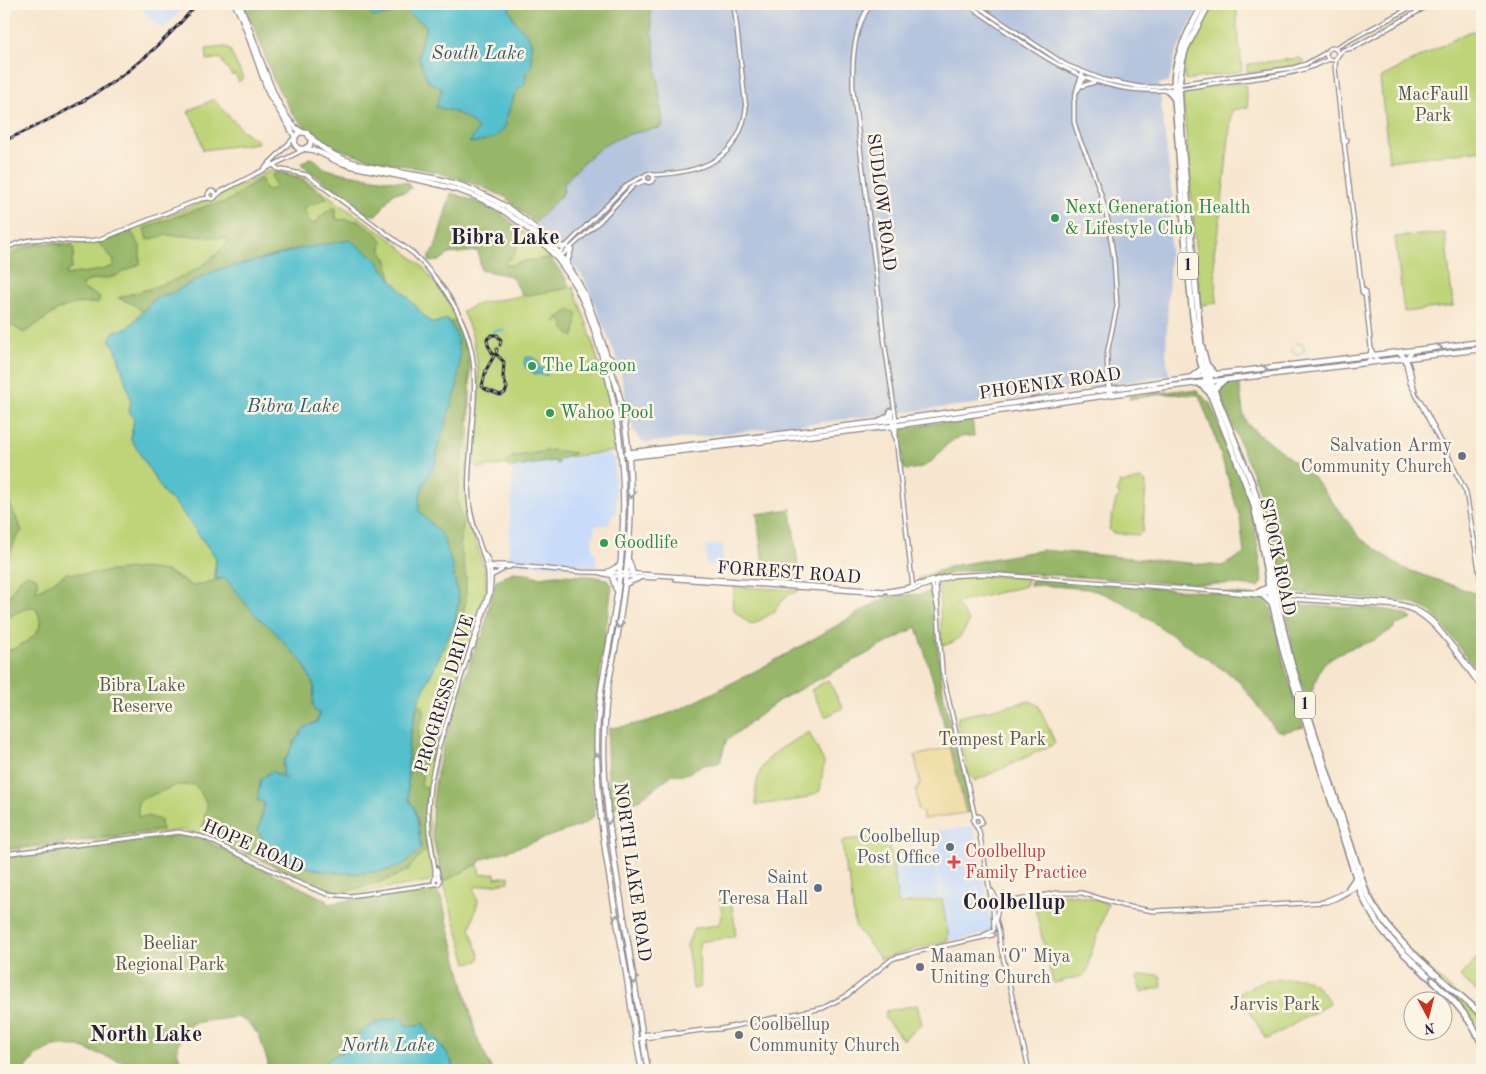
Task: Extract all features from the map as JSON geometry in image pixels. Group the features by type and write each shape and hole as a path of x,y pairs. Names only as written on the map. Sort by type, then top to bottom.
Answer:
{"highway":[{"name":"STOCK ROAD","path":"1203,4 1179,52 1176,65 1199,329 1206,383 1212,391 1256,497 1263,524 1272,593 1293,669 1339,812 1359,882 1378,914 1399,940 1482,1015"},
{"name":"STOCK ROAD","path":"1204,366 1196,336 1190,281 1175,98 1184,54 1209,4"},
{"path":"1168,90 1175,98"},
{"path":"1192,377 1204,366 1216,375"},
{"path":"1206,383 1212,391 1223,381"},
{"path":"1272,593 1283,596 1275,604 1261,594 1272,593"},
{"name":"STOCK ROAD","path":"1275,604 1282,646 1294,688 1369,909 1396,946 1456,1002 1472,1024 1482,1044"},
{"path":"1339,812 1343,805"},
{"path":"1349,888 1359,882"}],"main road":[{"path":"235,4 242,18 269,94 294,138 294,143 297,147 305,149 310,145 311,137 308,133 294,127 274,93 239,4"},
{"path":"294,138 298,133 302,132"},
{"name":"NORTH LAKE ROAD","path":"311,137 327,152 356,163 442,180 498,202 522,218 550,243 574,282 591,319 611,388 622,456 624,523 620,575 602,674 597,731 598,783 604,844 642,1070"},
{"name":"NORTH LAKE ROAD","path":"305,149 316,150 332,160 348,165 441,184 473,195 496,207 520,222 567,263 588,299 621,402 629,455 631,520 625,584 606,702 604,738 605,791 610,843 648,1070"},
{"path":"550,243 569,248 567,263"},
{"name":"PHOENIX ROAD","path":"622,456 651,454 894,423 1110,392 1192,377 1482,342"},
{"name":"PHOENIX ROAD","path":"1110,392 1206,383 1482,349"},
{"path":"607,356 617,364"},
{"path":"875,423 887,418 891,412"},
{"name":"PHOENIX ROAD","path":"629,455 639,452 875,423 894,423"},
{"path":"627,436 633,449 639,452"},
{"path":"630,468 638,458 651,454"},
{"path":"628,557 633,574"},
{"path":"617,592 610,574 621,565"},
{"path":"625,584 639,578"}],"street":[{"path":"645,178 650,182 653,177 701,168 714,162 735,142 744,123 746,109 734,4"},
{"name":"SUDLOW ROAD","path":"871,4 856,34 852,65 857,128 914,587"},
{"path":"967,4 1042,55 1075,73 1096,82 1139,90 1168,90 1297,68 1321,57 1329,49 1335,48 1417,4"},
{"path":"974,4 980,6 1066,65 1104,80 1140,87 1177,87 1293,72 1307,68 1334,58 1342,51 1353,48 1430,4"},
{"path":"1335,48 1335,67 1371,356 1366,363"},
{"path":"1327,52 1334,58"},
{"path":"1075,73 1079,86"},
{"path":"1085,73 1079,86 1074,108 1076,129 1107,214 1114,260 1117,306 1107,354 1110,392"},
{"path":"1079,86 1096,82"},
{"path":"273,163 294,138"},
{"path":"4,250 22,242 40,238 83,242 101,240 222,191 262,171 273,163 305,149"},
{"name":"PROGRESS DRIVE","path":"273,163 282,170 307,175 411,252 430,270 451,300 463,324 473,360 474,385 468,490 472,517 481,550 484,553 491,576 490,594 438,750 430,785 428,818 436,881"},
{"path":"559,256 569,248 628,184 645,178 648,173 653,177"},
{"path":"209,196 213,199 215,194"},
{"path":"1406,358 1412,351"},
{"path":"1396,353 1403,354 1408,361 1415,389 1466,494 1482,586 1482,601"},
{"path":"1371,356 1380,362"},
{"name":"SUDLOW ROAD","path":"893,406 891,412 894,423"},
{"name":"FORREST ROAD","path":"489,568 496,565 620,575 633,574 866,590 892,591 914,587"},
{"path":"491,576 511,567"},
{"path":"489,568 505,569"},
{"name":"PROGRESS DRIVE","path":"483,613 488,594 489,568"},
{"name":"FORREST ROAD","path":"626,575 639,578 896,593 954,576 987,574 1228,592 1272,593 1283,596 1405,607 1426,618 1482,684"},
{"path":"933,582 945,684 976,816 973,822 979,824"},
{"name":"FORREST ROAD","path":"1228,592 1261,594"},
{"name":"FORREST ROAD","path":"1283,596 1402,604 1414,608 1433,621 1482,688"},
{"path":"1475,676 1482,673"},
{"path":"976,816 982,819 979,824 980,832 996,907 995,932 1000,944 1029,1070"},
{"name":"HOPE ROAD","path":"4,854 179,832 203,836 294,881 327,894 350,896 429,885 436,881"},
{"path":"996,907 991,905 995,902 1008,902 1057,893 1082,893 1124,906 1150,910 1324,901 1334,900 1359,882"},
{"path":"1324,901 1337,896 1349,888"},
{"path":"996,907 1008,902"},
{"path":"636,1037 720,1027 819,1007 839,998 889,958 995,932"}],"shaded area":[{"path":"137,4 187,4 162,30"},
{"path":"649,4 1200,4 1175,55 1169,81 1159,84 1172,195 1166,353 1169,375 1041,396 647,443 640,440 633,430 618,361 584,278 535,223 564,192 565,182 589,156 616,138 638,131 661,128"},
{"path":"609,453 614,458 617,512 610,517 610,524 594,526 595,535 592,536 593,552 596,553 597,567 508,563 513,465"},
{"path":"722,544 725,573 722,573 720,564 707,565 705,546"},
{"path":"973,827 993,928 990,933 950,941 931,831"},
{"path":"935,858 941,898 899,902 893,863"}],"green space":[{"path":"243,4 370,4 369,6 389,14 402,9 427,26 421,42 419,56 428,81 442,89 436,107 459,114 478,129 470,143 480,141 506,125 505,121 516,91 525,84 526,73 532,64 530,40 505,4 649,4 663,125 661,128 630,134 617,139 597,151 565,182 564,192 535,223 505,197 478,185 437,172 370,159 328,146 309,132 292,113 274,81 256,31"},
{"path":"1212,4 1237,4 1237,25 1242,70 1186,80 1184,62 1187,51"},
{"name":"MacFaull Park","path":"1482,30 1482,150 1389,161 1380,78 1468,32"},
{"path":"226,47 230,50 243,78 239,82 235,74 232,76 220,58 207,60 206,49"},
{"path":"1300,58 1305,62 1249,73 1247,71 1247,65 1249,64"},
{"path":"1241,83 1245,85 1248,107 1232,110 1220,220 1214,252 1217,303 1200,305 1183,95 1191,90"},
{"path":"213,99 242,130 258,141 257,143 203,150 197,127 188,112"},
{"path":"309,158 314,159 327,169 337,172 408,183 411,188 405,192 393,193 378,214 368,215 303,166 302,163"},
{"name":"Bibra Lake Reserve","path":"271,170 301,177 395,242 423,267 447,299 455,313 471,356 469,447 466,477 467,503 472,530 485,570 487,591 445,726 427,802 434,876 429,882 346,896 319,889 260,859 186,830 4,851 4,258 16,249 30,244 91,243 101,241 187,208","holes":["391,279 429,321 434,323 446,319 454,625 418,702 408,784 261,779 285,779 286,777 284,775 270,627 214,576 216,558 176,504 165,495 131,439 134,418 129,411 131,400 116,349 128,328 142,311"]},
{"path":"278,172 301,179 327,198 303,208 310,223 315,223 334,207 336,208 336,219 359,221 378,235 382,241 381,249 388,263 391,279 376,259 297,249 203,276 172,293 157,297 142,311 133,304 118,298 163,284 192,271 217,254 228,242 227,238 166,235 147,240 144,228 209,205 226,202 261,178 266,191 276,187 272,175"},
{"path":"451,193 501,214 514,226 517,235 516,251 506,261 505,265 550,258 565,277 570,288 523,296 511,276 481,270 478,251 449,254 439,261 429,262 429,256 435,248"},
{"path":"513,223 542,248 550,258 504,265 506,260 516,251 517,237"},
{"path":"131,231 140,246 140,264 113,277 92,280 82,284 83,289 100,297 98,303 73,304 58,310 24,333 4,321 4,260 30,246 53,244 73,246 74,252 71,269 66,272 66,275 102,270 113,266 114,261 99,243"},
{"path":"1445,233 1453,306 1404,312 1395,237"},
{"path":"573,287 586,321 609,397 615,451 478,468 474,464 479,389 477,359 472,335 462,311 481,303"},
{"path":"571,309 577,314 573,337 564,329 563,320 555,322 556,319"},
{"path":"455,321 468,357 469,384 468,418 457,498 463,526 460,543 466,578 466,601 463,613 454,625 459,601 451,561 435,528 419,511 419,500 423,486 436,462 438,446 459,368 458,344 450,322"},
{"path":"1239,381 1243,413 1247,424 1313,477 1361,539 1403,568 1480,595 1482,610 1482,666 1473,666 1443,625 1428,610 1410,602 1295,593 1277,584 1269,534 1256,482 1222,400 1221,391 1229,384"},
{"path":"1183,390 1197,391 1210,403 1245,488 1253,514 1263,582 1259,587 1225,584 1182,584 982,570 962,571 920,581 917,579 952,566 1042,550 1222,566 1244,554 1240,518 1217,443 1199,395 1164,394 1129,399 1130,396"},
{"path":"972,417 974,436 962,437 952,441 923,467 909,470 903,468 900,429"},
{"path":"552,450 575,453 559,460 558,464 553,461 512,468 507,466 506,462 512,457"},
{"path":"1140,479 1146,482 1143,531 1139,535 1112,533 1109,529 1116,500 1120,496 1117,491 1120,482"},
{"path":"4,491 22,531 16,539 4,569"},
{"path":"791,509 800,582 765,580 757,514"},
{"path":"143,568 166,571 193,586 225,578 257,617 270,627 303,663 314,686 314,710 320,714 316,723 313,723 296,739 282,765 284,775 282,777 272,771 257,800 265,802 258,831 296,863 338,873 388,870 421,848 417,818 409,800 408,791 408,747 418,702 423,707 425,714 420,725 419,739 423,741 422,750 426,753 430,743 429,735 434,733 433,728 437,721 444,719 436,750 431,760 425,761 421,785 428,787 425,823 427,850 422,853 407,871 387,880 341,893 314,885 202,831 207,805 200,791 194,785 178,785 138,802 138,817 148,816 161,820 162,830 4,849 4,651 16,648 32,637 38,630 40,620 36,609 30,607 14,614 4,622 4,596 10,595 18,581 27,574 36,577 38,583 36,592 67,573 81,574"},
{"path":"513,572 538,577 557,575 591,576 606,579 612,585 594,717 591,773 594,816 585,824 481,860 478,864 443,882 433,836 432,814 439,764 453,713 477,642 484,633 494,587 497,580"},
{"path":"974,575 1027,578 1026,586 956,603 969,621 959,638 952,643 942,645 939,586 950,579"},
{"path":"1033,579 1250,595 1265,599 1271,607 1285,668 1304,727 1283,732 1276,730 1237,679 1126,604 1105,594 1088,589 1040,585 1030,586"},
{"path":"735,587 800,590 789,595 774,612 752,625 734,609"},
{"path":"931,591 935,608 936,634 944,699 972,810 966,813 933,680 917,627 778,701 726,741 720,762 704,765 688,773 673,774 632,805 609,808 607,746 609,728 641,723 687,706 769,664 883,599"},
{"path":"1287,604 1388,610 1407,615 1412,619 1394,626 1394,628 1373,641 1342,652 1327,661 1320,670 1313,689 1307,698 1295,666"},
{"path":"828,680 843,708 825,716 811,690"},
{"name":"Tempest Park","path":"1030,701 1038,705 1055,742 1054,744 975,781 968,773 957,723 958,717"},
{"path":"809,732 824,762 820,791 803,799 756,805 756,789 762,767 776,752"},
{"name":"Beeliar Regional Park","path":"184,835 205,840 326,900 327,904 435,887 442,900 476,1035 492,1070 455,1070 439,1042 428,1033 422,1023 418,1026 378,1023 368,1027 324,1070 266,1070 268,1063 259,1035 246,1021 237,1017 193,1023 183,1031 177,1050 183,1070 137,1070 125,1063 79,1047 54,1046 37,1055 24,1070 4,1070 4,856 43,853"},
{"path":"885,837 889,840 900,904 942,899 948,940 881,959 855,926 849,875 846,875 842,843 844,840"},
{"path":"478,864 480,875 495,873 495,878 509,876 509,882 475,887 474,890 478,901 470,929 480,957 478,961 467,963 443,882"},
{"path":"1362,887 1383,924 1397,940 1454,992 1448,992 1398,945 1376,918"},
{"path":"720,891 730,892 736,933 733,937 699,942 700,987 693,989 687,945 694,928 713,926 721,921"},
{"path":"1066,894 1087,897 1108,904 1090,956 1088,970 1083,976 1054,983 1033,899"},
{"path":"1482,953 1482,996 1460,976"},
{"path":"1159,975 1162,987 1142,992 1138,985 1137,977"},
{"name":"Jarvis Park","path":"1302,978 1318,988 1330,1002 1329,1004 1268,1039 1265,1038 1239,993 1265,980"},
{"path":"1454,992 1482,1018 1482,1040 1469,1015 1456,999"},
{"path":"917,1005 922,1024 903,1040 884,1017 886,1011"}],"sand":[{"path":"950,747 966,813 923,819 923,813 918,809 916,790 920,783 915,756"}],"water":[{"name":"South Lake","path":"370,4 505,4 530,40 532,64 526,73 525,84 516,91 503,130 490,139 469,143 478,129 459,114 436,107 442,89 428,81 419,56 421,42 427,26 402,9 393,14 374,17 369,12"},
{"name":"Bibra Lake","path":"350,240 376,259 391,279 429,321 434,323 448,319 457,336 460,357 457,388 438,446 436,462 423,486 419,500 419,511 442,535 451,561 459,601 454,625 418,702 408,747 409,800 414,807 417,818 421,848 404,864 391,869 375,872 340,873 304,867 277,855 258,831 265,803 257,800 261,779 272,771 285,779 286,777 282,775 284,760 305,727 316,723 320,714 314,710 313,706 314,686 303,663 270,627 257,617 225,578 215,579 216,558 176,504 165,495 131,439 134,418 129,411 131,400 116,349 109,340 114,331 128,328 157,297 172,293 214,271 297,249"},
{"name":"The Lagoon","path":"531,357 537,360 540,369 545,369 548,372 547,375 535,374 525,367 525,358"},
{"name":"North Lake","path":"397,1018 405,1019 404,1026 418,1026 423,1023 428,1033 439,1042 455,1070 327,1070 322,1068 328,1060 349,1046 357,1036 370,1026 381,1021"}],"waterway":[{"path":"493,331 504,330"},
{"path":"1298,343 1304,349 1298,355 1292,349 1298,343"}],"railway":[{"path":"4,141 64,112 115,81 172,32 197,4"},
{"path":"497,349 496,354 504,362 503,377 507,388 505,393 500,395 482,386 486,370 494,356 487,339 492,335 497,335 501,340 500,345"}],"place":[{"name":"Next Generation Health & Lifestyle Club","path":"1055,218"},
{"name":"The Lagoon","path":"532,366"},
{"name":"Wahoo Pool","path":"550,413"},
{"name":"Salvation Army Community Church","path":"1462,456"},
{"name":"Goodlife","path":"604,543"},
{"name":"Coolbellup Post Office","path":"950,847"},
{"name":"Coolbellup Family Practice","path":"954,862"},
{"name":"Saint Teresa Hall","path":"818,888"},
{"name":"Maaman \"O\" Miya Uniting Church","path":"920,967"},
{"name":"Coolbellup Community Church","path":"739,1035"}],"district":[{"name":"Bibra Lake","path":"505,238"},
{"name":"Coolbellup","path":"1014,903"},
{"name":"North Lake","path":"146,1035"}]}
